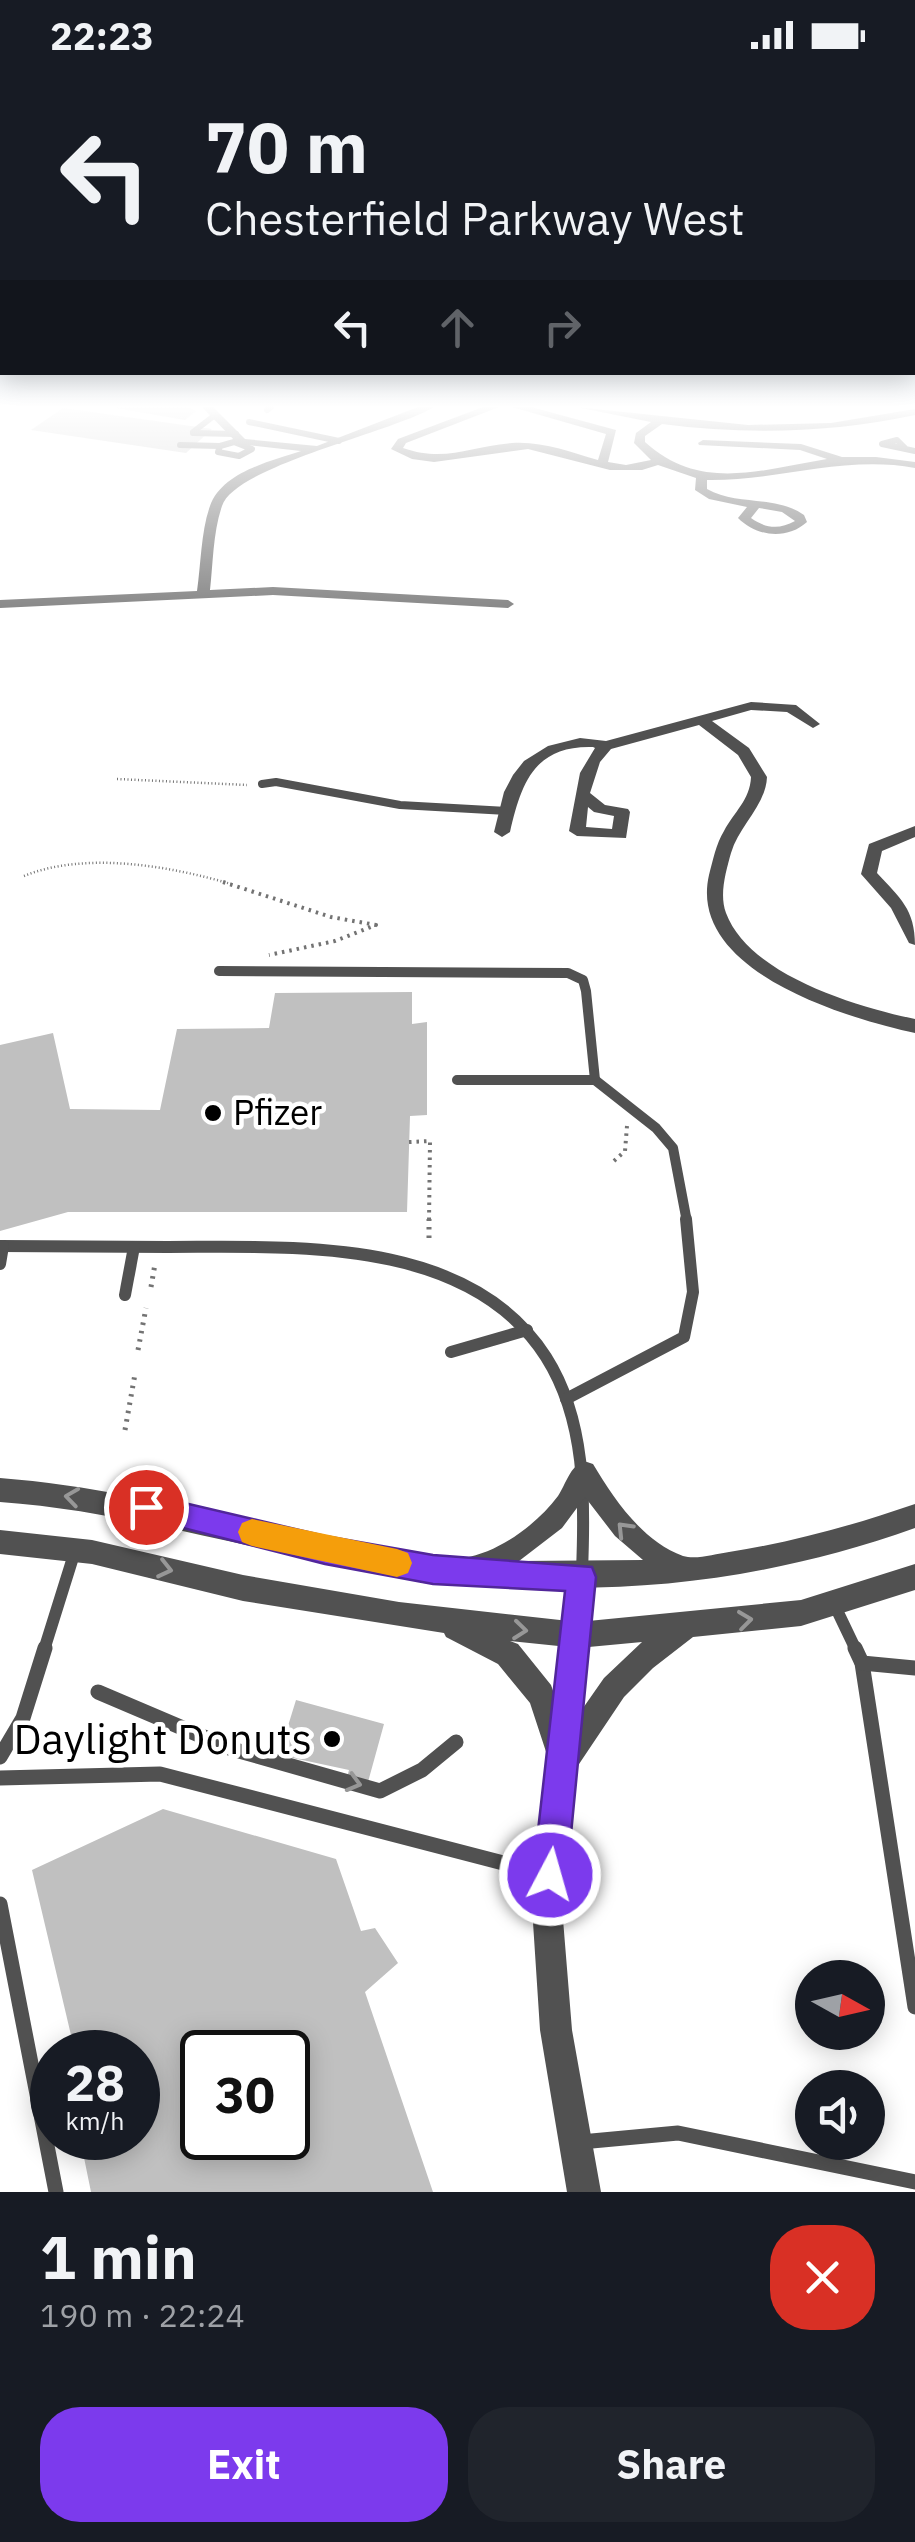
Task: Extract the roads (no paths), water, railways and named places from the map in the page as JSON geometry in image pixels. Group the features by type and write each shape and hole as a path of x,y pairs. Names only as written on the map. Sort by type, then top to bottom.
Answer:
{"street":[{"path":"203,592 220,506"},
{"path":"746,506 753,508"},
{"path":"0,604 203,592 322,593 508,604"},
{"path":"584,796 591,762 606,746 700,718 773,705 791,708 813,724"},
{"path":"700,718 752,760 759,779 759,789 732,829 715,883 712,900 718,921 754,961 814,994 867,1017 915,1026"},
{"path":"502,832 514,785 532,762 584,740 606,746"},
{"path":"915,831 876,848 869,859 869,874 898,906 915,939"},
{"path":"455,1571 492,1562 522,1547 559,1514 584,1472 622,1530 650,1554 680,1568"},
{"path":"0,1490 146,1507 325,1550 455,1571 582,1577 749,1562 915,1516"},
{"path":"0,1542 75,1550 243,1588 440,1621 578,1635 801,1613 915,1577"},
{"path":"582,1577 547,1908 556,2030 584,2192"},
{"path":"440,1621 508,1654 540,1695 563,1763"},
{"path":"563,1763 603,1698 638,1658 687,1626"}],"lane":[{"path":"262,784 276,782 400,805 508,811"},
{"path":"218,972 568,973 583,980 594,1080 606,1094 664,1132 673,1148 694,1290 692,1315 684,1337 566,1399"},
{"path":"457,1080 594,1080"},
{"path":"0,1264 2,1246 296,1246 449,1278 488,1299 526,1330 548,1360 566,1399 584,1472 582,1577"},
{"path":"125,1295 134,1247"},
{"path":"451,1352 526,1330"},
{"path":"0,1757 23,1718 75,1550"},
{"path":"833,1603 862,1662 915,2007"},
{"path":"862,1662 915,1668"},
{"path":"98,1692 232,1750 380,1790 422,1770 456,1742"},
{"path":"0,1778 47,1780 127,1770 160,1774 550,1875"},
{"path":"0,1904 56,2192"},
{"path":"577,2143 678,2133 915,2182"}],"place":[{"name":"Pfizer","path":"213,1113"},
{"name":"Daylight Donuts","path":"332,1739"}]}
